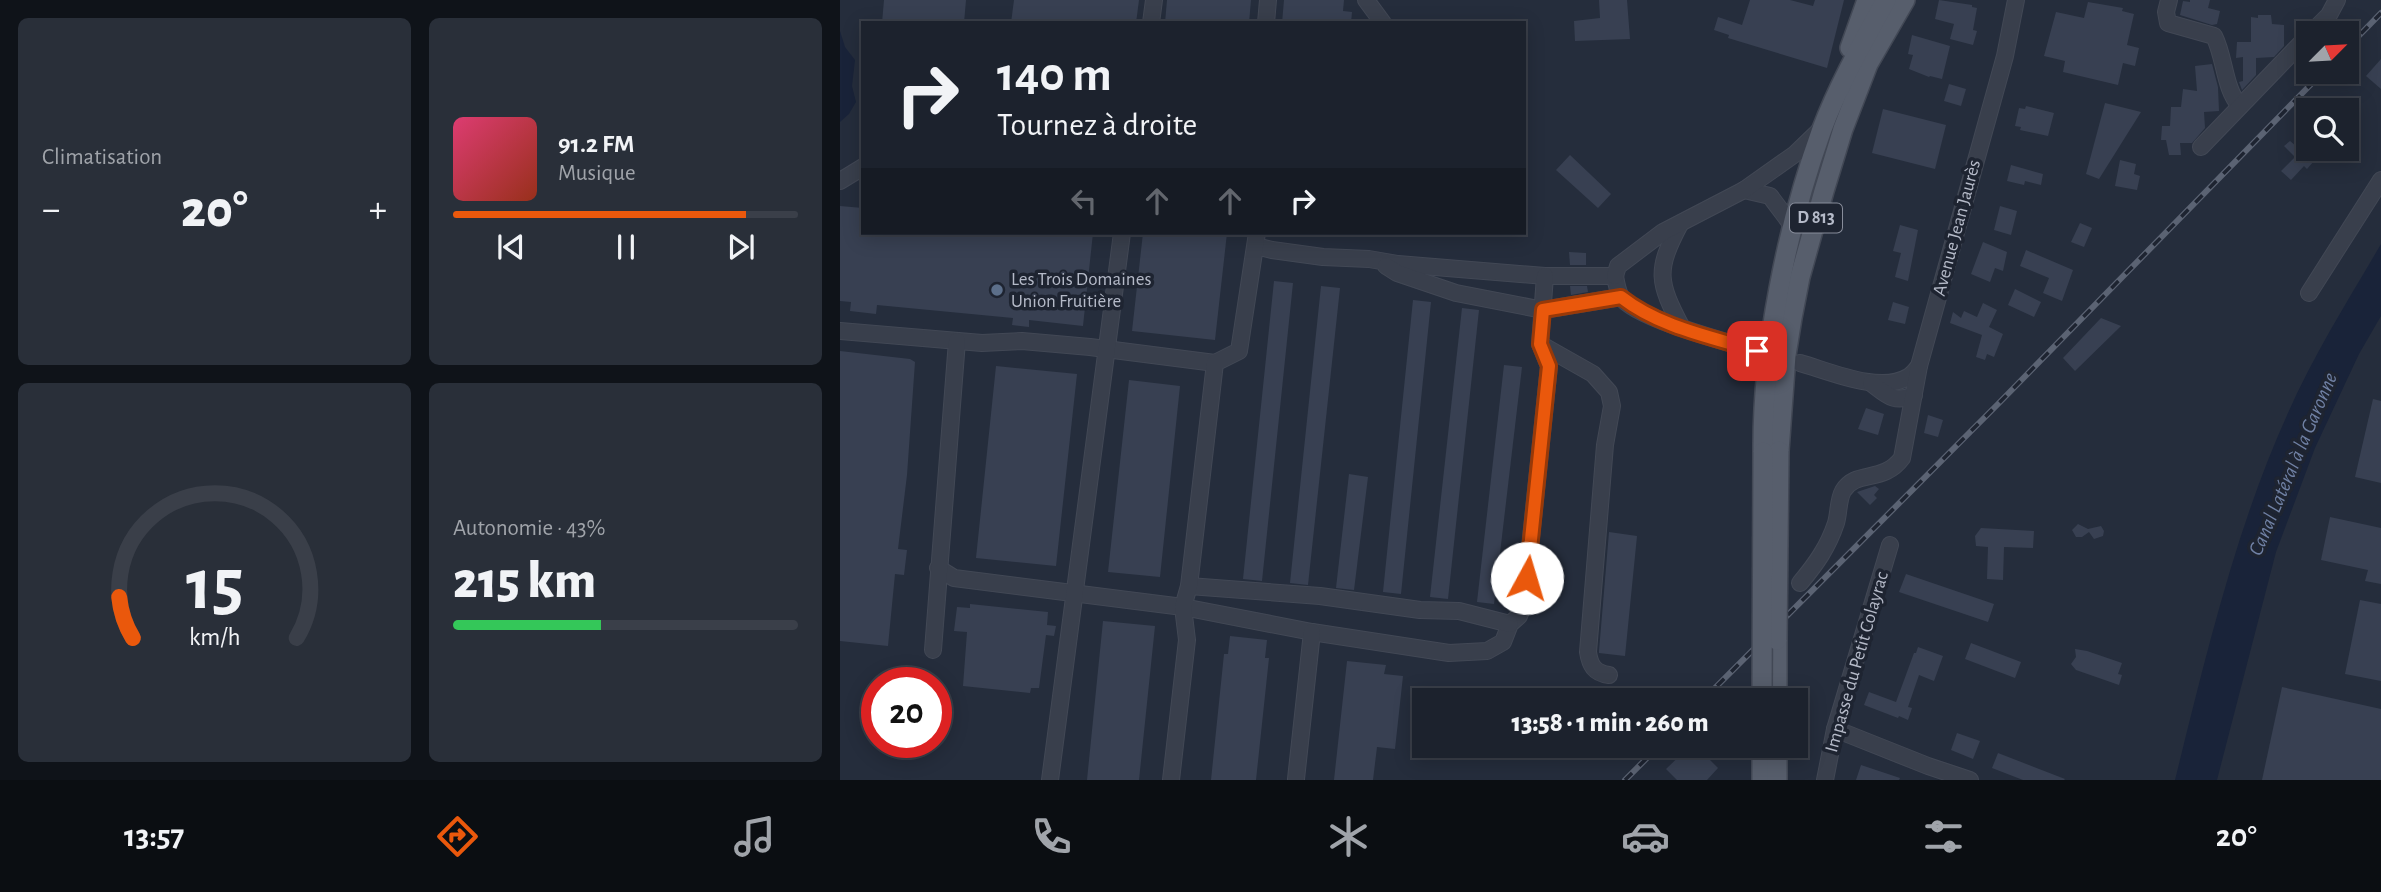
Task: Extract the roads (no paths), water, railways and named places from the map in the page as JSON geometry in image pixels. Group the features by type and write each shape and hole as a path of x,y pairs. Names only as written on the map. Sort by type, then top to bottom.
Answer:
{"main road":[{"path":"1852,61 1852,39 1867,0"},
{"name":"D 813","path":"1777,688 1769,353 1774,315 1803,188 1822,128 1852,61 1886,0"},
{"name":"D 813","path":"1762,688 1771,451 1800,277 1843,128 1868,64 1905,0"},
{"path":"1764,758 1767,780"},
{"path":"1767,780 1773,758"}],"street":[{"path":"1151,21 1154,0"},
{"path":"1266,21 1268,0"},
{"path":"1366,0 1382,21"},
{"name":"Avenue Jean Jaurès","path":"1800,583 1823,554 1836,521 1843,492 1853,481 1885,474 1895,468 1902,458 1920,366 2004,56 2016,0"},
{"path":"2169,0 2166,12 2168,23 2214,36 2221,49 2233,99 2240,106"},
{"path":"2323,21 2337,0"},
{"path":"2201,147 2296,49"},
{"path":"840,331 982,343 1021,341 1215,363 1239,351 1257,239 1272,250 1380,261 1546,271 1617,271 1663,232 1744,190 1795,154 1822,128"},
{"path":"840,181 861,168"},
{"path":"2309,293 2381,180"},
{"path":"1744,190 1770,196 1794,228"},
{"path":"1680,224 1668,246 1661,273 1663,290 1682,328"},
{"path":"1050,780 1122,235"},
{"path":"1380,261 1397,273 1452,292 1543,310 1621,297"},
{"path":"938,568 954,578 1183,607 1312,632 1449,653 1487,650 1503,642 1510,624 1524,604 1549,366 1540,344 1546,271"},
{"path":"1617,271 1621,297 1631,305 1660,320 1757,351"},
{"path":"933,650 957,341"},
{"path":"1540,344 1593,374 1609,392 1612,406 1605,444 1588,652 1590,664 1596,671 1609,675"},
{"path":"1171,780 1187,640 1183,607 1189,586 1215,363"},
{"path":"1800,363 1871,383 1889,397 1903,400 1914,395"},
{"path":"1871,383 1909,377 1920,366"},
{"name":"Impasse du Petit Colayrac","path":"1825,780 1835,729 1890,545"},
{"path":"1189,586 1320,596 1420,610 1459,611 1510,624"},
{"path":"1296,779 1312,632"},
{"path":"1835,729 1970,780"}],"water":[{"path":"840,31 845,47 855,60 852,86 856,102 840,122"},
{"name":"Canal Latéral à la Garonne","path":"2381,244 2381,316 2359,354 2315,448 2276,552 2217,780 2175,780 2223,594 2269,457 2309,369"}],"railway":[{"path":"2359,36 2381,13"},
{"path":"1715,688 2311,84"},
{"path":"1625,780 1647,758"}],"place":[{"name":"Les Trois Domaines Union Fruitière","path":"997,290"}]}
